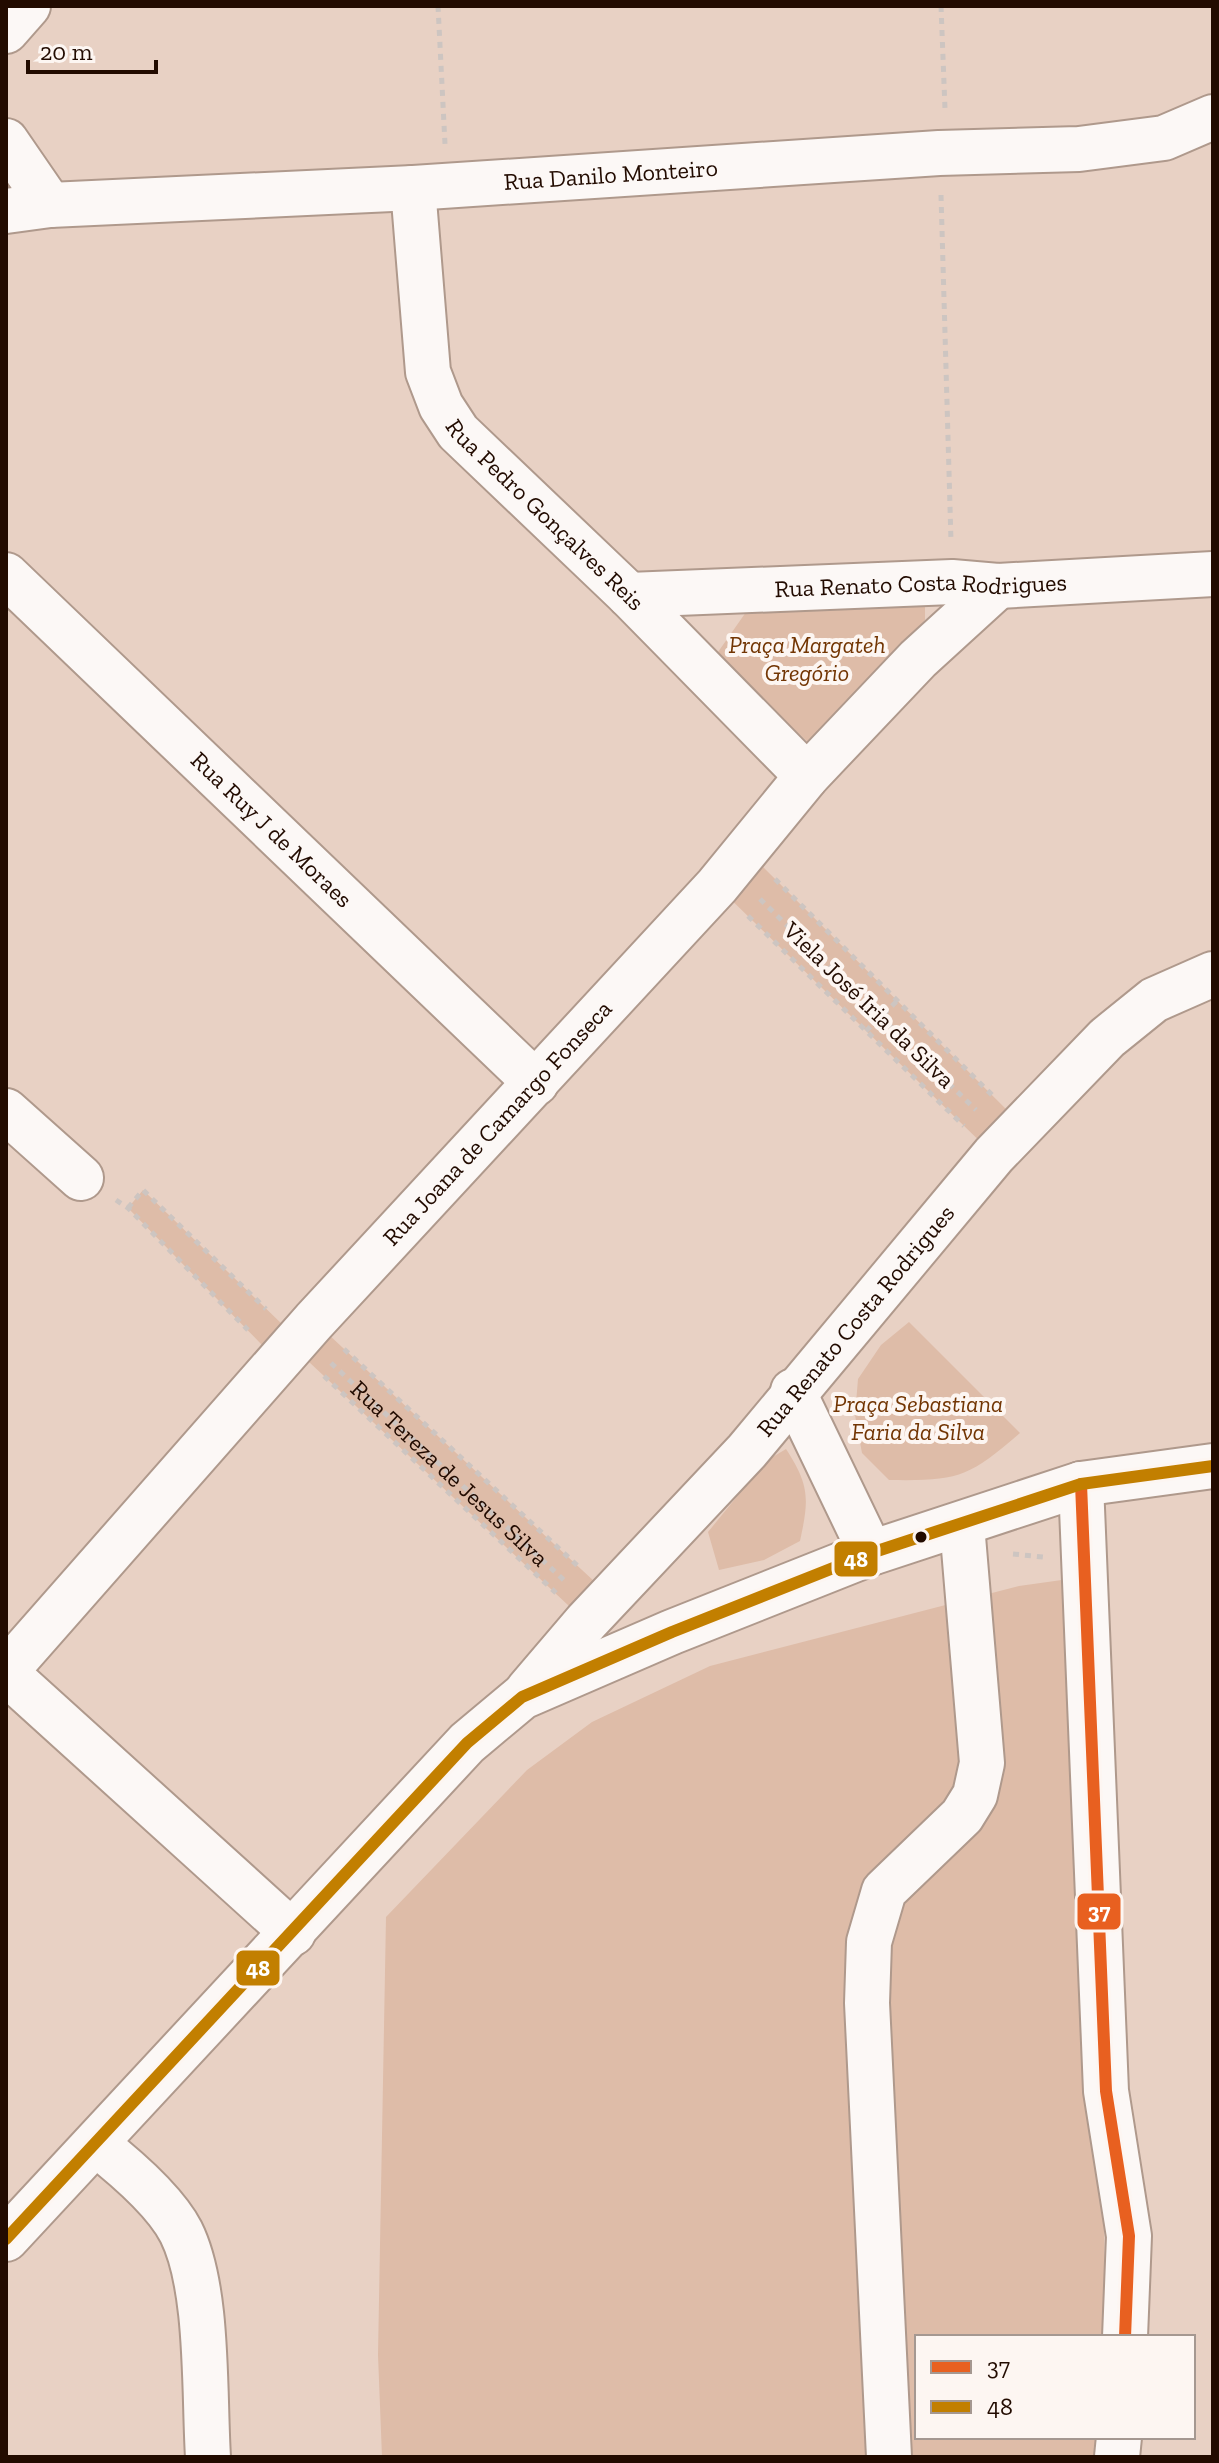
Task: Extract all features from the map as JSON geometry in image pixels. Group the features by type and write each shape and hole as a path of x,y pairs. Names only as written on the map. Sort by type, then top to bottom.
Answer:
{"street":[{"path":"6,31 28,6"},
{"name":"Rua Danilo Monteiro","path":"6,211 50,205 430,186 939,153 1079,149 1164,138 1213,117"},
{"path":"6,141 50,205"},
{"name":"Rua Pedro Gonçalves Reis","path":"430,186 428,372 441,406 458,432 629,595 807,776"},
{"name":"Rua Renato Costa Rodrigues","path":"629,595 952,582 998,586 1213,574"},
{"name":"Rua Ruy J de Moraes","path":"6,575 536,1083"},
{"name":"Rua Joana de Camargo Fonseca","path":"6,1672 295,1329 536,1083 731,869 807,776 918,659 998,586"},
{"name":"Rua Renato Costa Rodrigues","path":"522,1697 597,1610 747,1451 793,1391 1009,1141 1119,1028 1154,1000 1213,974"},
{"path":"6,1111 81,1178"},
{"path":"793,1391 871,1553"},
{"path":"7,2236 467,1743 522,1697 672,1632 871,1553 963,1545 1081,1484 1213,1466"},
{"path":"1081,1484 1106,2091 1129,2236 1125,2335"},
{"path":"889,2457 867,2003 869,1942 884,1891 962,1816 975,1795 982,1763 963,1545"},
{"path":"6,1672 293,1933"},
{"path":"96,2144 128,2170 179,2228 191,2255 199,2297 208,2457"}],"path":[{"path":"430,186 438,6"},
{"path":"941,6 945,108 939,153 952,582"},
{"path":"731,869 897,1000 1009,1141"},
{"path":"731,869 866,1031 1009,1141"},
{"name":"Viela José Iria da Silva","path":"731,869 1009,1141"},
{"path":"866,1031 897,1000"},
{"path":"81,1178 128,1208 263,1346 295,1329"},
{"path":"128,1208 143,1190 597,1610"},
{"path":"295,1329 597,1610"},
{"name":"Rua Tereza de Jesus Silva","path":"295,1329 597,1610"},
{"path":"963,1545 1037,1558 1082,1546"}],"green space":[{"name":"Praça Margateh Gregório","path":"918,596 925,607 925,620 816,742 809,743 719,661 718,652 751,605"},
{"path":"746,850 1024,1127 994,1155 717,886"},
{"path":"143,1190 284,1326 263,1346 128,1208"},
{"path":"314,1321 610,1596 586,1622 292,1346"},
{"name":"Praça Sebastiana Faria da Silva","path":"909,1322 1020,1433 987,1459 961,1474 931,1479 889,1480 862,1453 855,1415 858,1379 881,1345"},
{"name":"Praça Sebastiana Faria da Silva","path":"786,1449 800,1473 805,1493 800,1541 764,1560 719,1570 708,1532 766,1461"},
{"path":"1076,1578 1104,2209 1105,2335 915,2335 915,2439 1104,2439 1104,2457 382,2457 378,2355 386,1917 527,1770 592,1722 710,1666 1019,1586"}],"transit line":[{"name":"48","path":"6,2239 467,1743 522,1697 672,1632 871,1553 1081,1484 1213,1466"},
{"name":"37","path":"1081,1484 1106,2091 1129,2236 1125,2335"}]}
